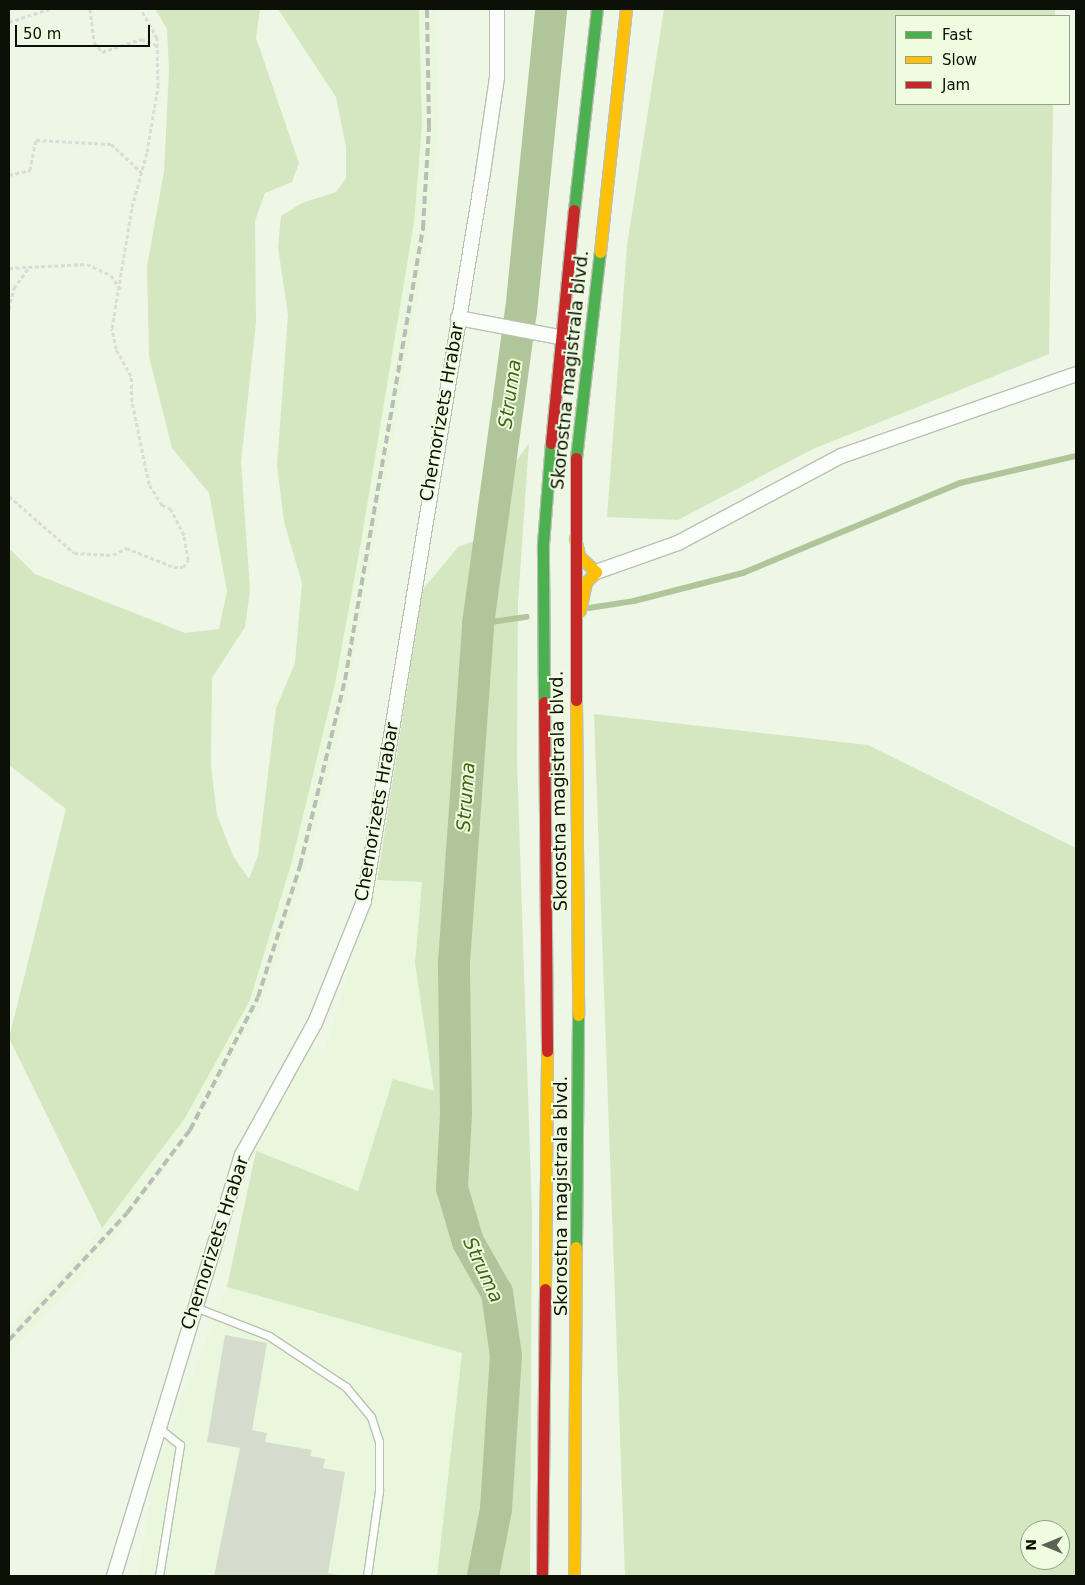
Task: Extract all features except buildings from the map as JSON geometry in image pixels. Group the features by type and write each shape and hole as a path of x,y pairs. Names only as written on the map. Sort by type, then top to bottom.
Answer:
{"highway":[{"name":"Skorostna magistrala blvd.","path":"542,1576 546,1034 541,591 545,480 559,338 597,9"},
{"name":"Skorostna magistrala blvd.","path":"574,1576 579,1317 573,523 577,431 620,90 626,9"},
{"path":"573,523 579,556 596,572 586,582 581,596 576,735"}],"street":[{"name":"Chernorizets Hrabar","path":"114,1576 159,1428 193,1306 242,1155 315,1023 364,901 497,77 497,9"},
{"path":"458,318 559,338"},
{"path":"596,572 678,543 841,456 1076,374"}],"lane":[{"path":"193,1306 269,1336 346,1387 371,1417 379,1441 379,1491 368,1576"},
{"path":"158,1576 180,1445 159,1428"}],"path":[{"path":"9,22 49,9"},
{"path":"90,9 94,42 102,52 141,39 159,46"},
{"path":"9,496 74,553 113,555 126,548 174,567 183,567 188,560 184,535 171,510 162,505 148,484 132,401 131,376 116,349 112,328 120,290 125,244 158,86 159,46 154,28 141,9"},
{"path":"9,175 30,170 36,140 111,144 123,151 141,172"},
{"path":"9,268 87,264 111,275 120,290"},
{"path":"9,309 14,288 30,266"}],"shaded area":[{"path":"155,9 260,9 256,38 299,163 292,182 265,193 255,221 256,322 241,462 250,590 245,627 212,678 211,766 217,815 233,856 249,879 258,856 276,708 295,663 302,583 284,522 277,466 288,315 278,247 281,216 302,203 336,192 346,178 346,147 336,97 278,9 419,9 422,125 414,223 361,542 335,684 292,861 250,1000 185,1118 102,1228 9,1038 66,809 9,765 9,548 35,574 185,633 219,629 227,591 209,493 172,448 149,357 147,267 164,171 169,70 167,29"},
{"path":"419,9 435,9 439,118 428,240 344,716 299,894 261,1006 192,1134 110,1244 9,1355 9,1330 102,1228 185,1118 250,1000 292,861 335,684 361,542 414,223 422,125"},
{"path":"664,9 1055,9 1055,15 895,15 895,105 1053,105 1049,354 813,449 678,520 607,517 627,245"},
{"path":"529,443 518,602 517,759 532,1214 530,1576 437,1576 462,1353 227,1287 256,1151 358,1191 393,1079 434,1091 415,963 422,882 377,880 423,589 458,547 503,530 512,467"},
{"path":"594,714 868,745 1076,848 1076,1576 625,1576"},
{"path":"377,880 422,882 415,963 434,1092 393,1079 358,1191 256,1151 312,1046 325,1050"},
{"path":"227,1287 462,1353 437,1576 138,1576 155,1471"}],"waterway":[{"name":"Struma","path":"483,1576 496,1509 506,1356 497,1293 468,1242 452,1188 456,1113 454,962 478,624 521,312 551,9"},
{"path":"589,608 634,601 743,573 960,483 1076,456"},
{"path":"478,624 526,617"}],"railway":[{"path":"9,1340 127,1213 190,1130 258,997 300,866 345,680 423,228 429,126 427,9"}],"traffic: fast":[{"path":"574,210 597,9"},
{"path":"576,458 600,252"},
{"path":"544,702 543,544 551,443"},
{"path":"576,1247 578,1015"}],"traffic: slow":[{"path":"600,252 626,9"},
{"path":"575,538 579,556 596,572 586,582 580,610"},
{"path":"576,700 578,1015"},
{"path":"545,1289 547,1051"},
{"path":"574,1576 576,1247"}],"traffic: jam":[{"path":"551,443 574,210"},
{"path":"576,458 576,700"},
{"path":"544,702 547,1051"},
{"path":"542,1576 545,1289"}]}
